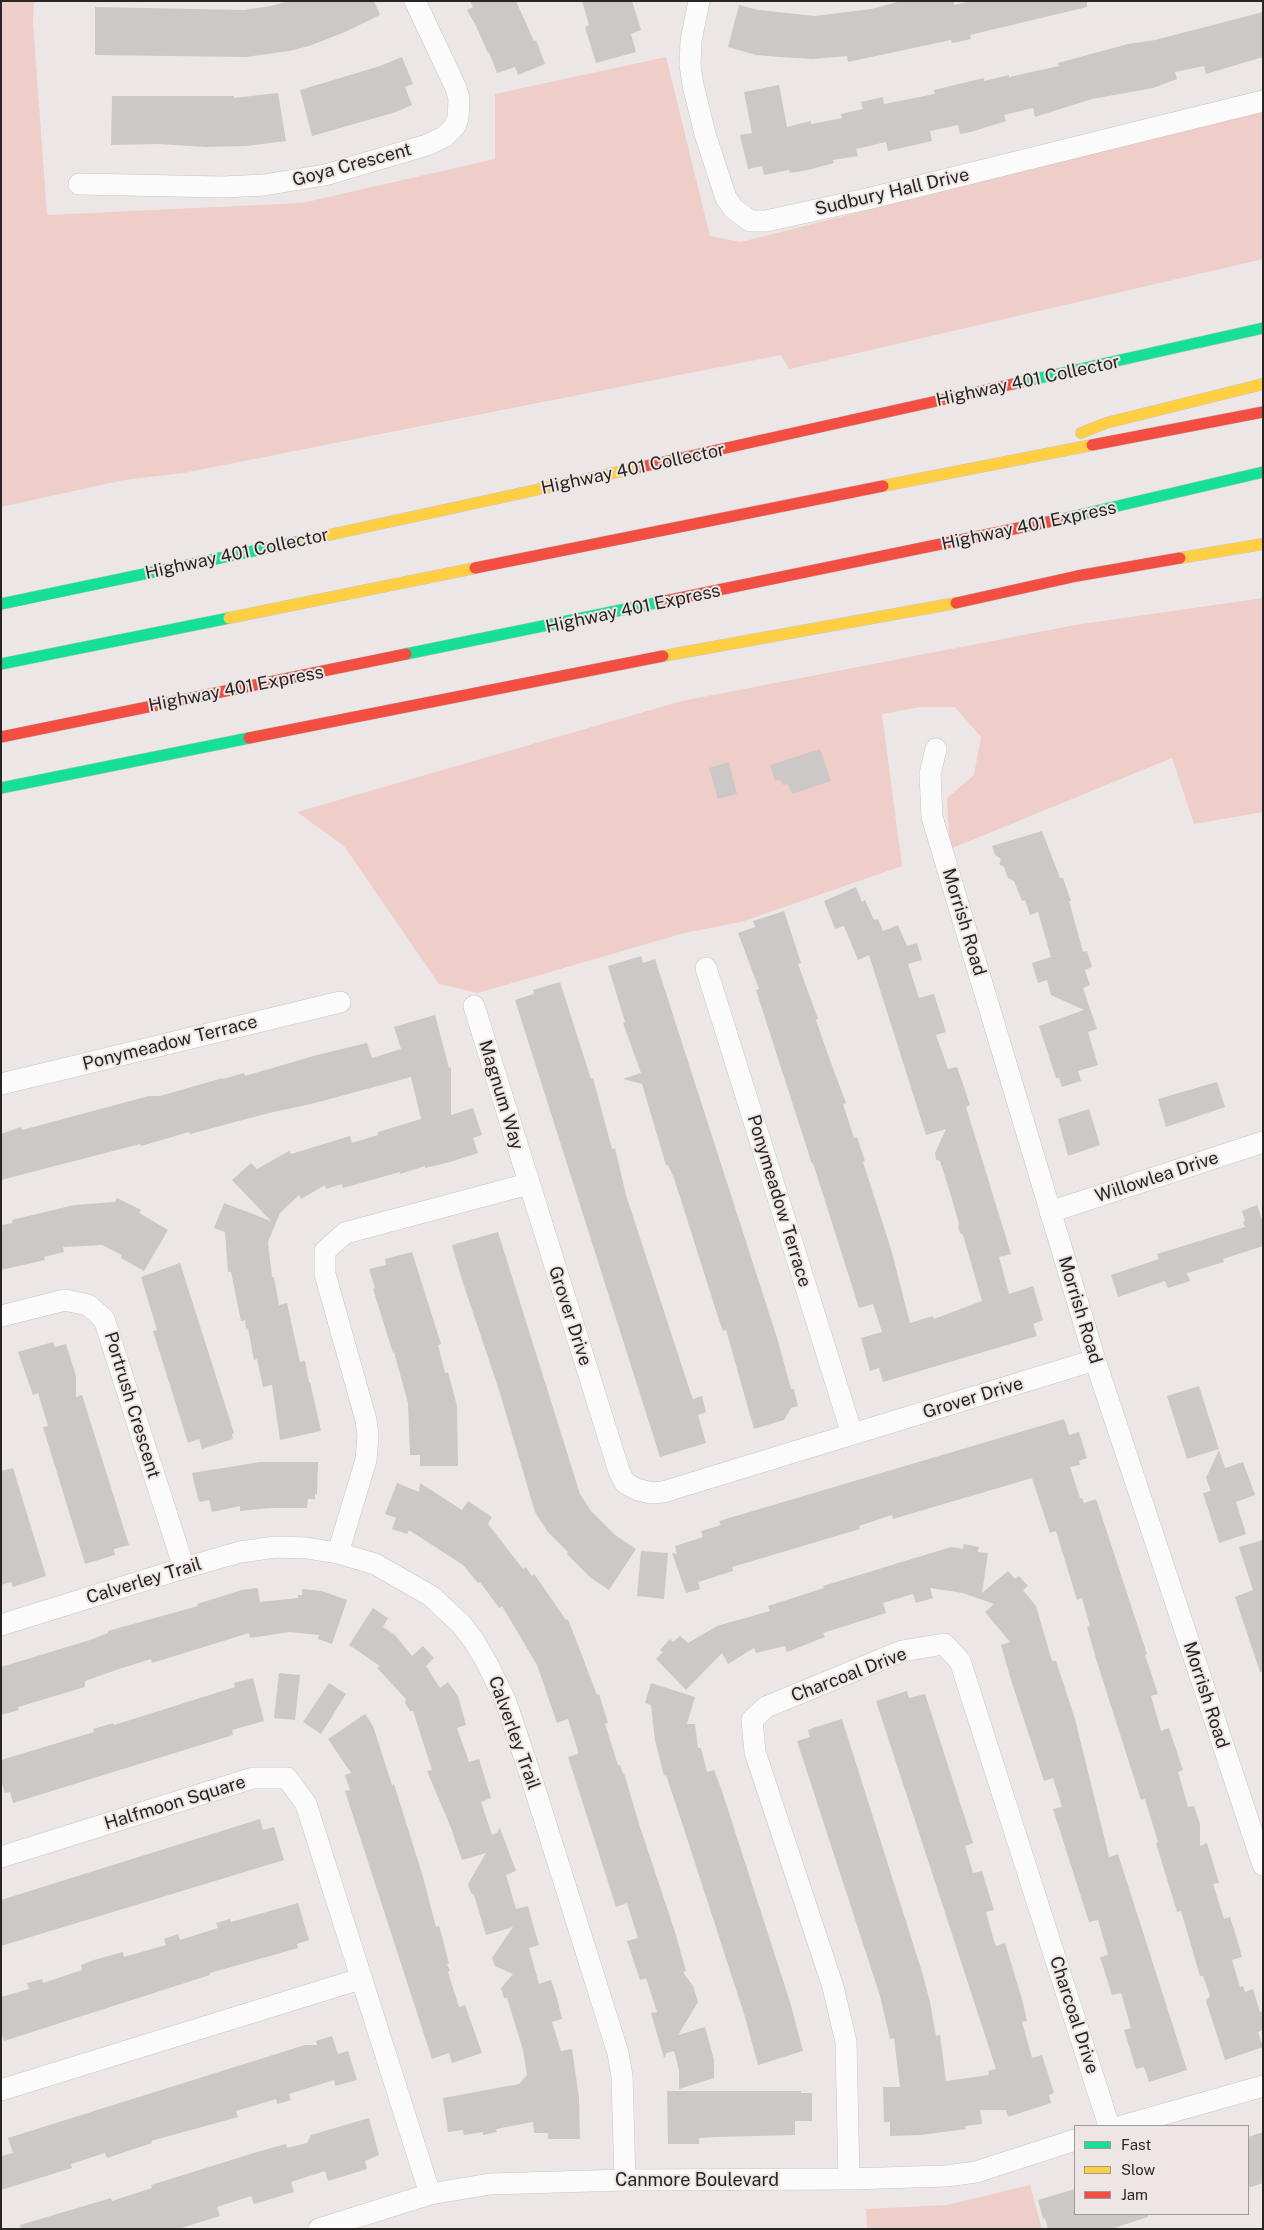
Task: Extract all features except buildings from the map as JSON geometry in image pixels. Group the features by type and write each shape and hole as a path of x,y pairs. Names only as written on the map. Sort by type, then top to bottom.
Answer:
{"highway":[{"name":"Highway 401 Collector","path":"1,604 424,515 1263,328"},
{"path":"1012,460 1106,423 1263,384"},
{"path":"1,664 1012,460 1263,412"},
{"name":"Highway 401 Express","path":"1,736 1028,527 1263,472"},
{"path":"1028,527 1175,504"},
{"path":"1,788 635,661 979,599 1077,576 1263,544"}],"street":[{"name":"Goya Crescent","path":"79,184 223,187 264,185 325,176 427,145 444,137 455,126 458,118 459,99 456,88 415,1"},
{"name":"Sudbury Hall Drive","path":"699,1 691,41 690,65 693,84 705,134 726,198 734,209 750,221 766,221 872,198 1263,101"},
{"name":"Morrish Road","path":"936,749 930,774 932,817 1094,1360 1263,1865"},
{"name":"Ponymeadow Terrace","path":"706,968 852,1434"},
{"name":"Ponymeadow Terrace","path":"1,1084 340,1002"},
{"name":"Magnum Way","path":"474,1006 528,1184"},
{"name":"Willowlea Drive","path":"1050,1212 1263,1142"},
{"name":"Grover Drive","path":"528,1184 619,1471 625,1483 636,1489 652,1493 663,1492 1094,1360"},
{"path":"338,1553 366,1460 368,1436 366,1420 325,1274 325,1251 345,1233 528,1184"},
{"name":"Portrush Crescent","path":"1,1316 65,1300 88,1305 104,1319 184,1568"},
{"name":"Calverley Trail","path":"1,1625 240,1552 276,1547 306,1548 338,1553 375,1564 432,1596 461,1624 474,1641 506,1702 618,2052 622,2076 625,2180"},
{"name":"Charcoal Drive","path":"849,2179 846,2042 833,1987 755,1752 752,1720 766,1707 902,1651 944,1644 960,1661 1109,2125"},
{"name":"Halfmoon Square","path":"1,1857 253,1778 287,1778 306,1804 360,1979 430,2194"},
{"path":"1,2090 360,1979"},
{"path":"1126,2125 1263,2086"},
{"name":"Canmore Boulevard","path":"319,2229 430,2194 490,2184 625,2180 931,2177 976,2172 1074,2140"}],"shaded area":[{"path":"1,1 34,1 33,22 47,215 302,203 495,159 495,94 666,57 710,236 741,242 1263,110 1263,259 789,369 781,355 183,473 124,480 1,507"},
{"path":"1263,598 1263,812 1194,824 1172,758 950,849 947,798 974,775 981,737 955,707 920,707 882,714 902,866 741,922 684,933 478,993 439,984 344,846 297,812 682,701 1075,625"},
{"path":"1030,2185 1042,2229 867,2229 866,2209 947,2205"}],"traffic: fast":[{"path":"1013,384 1263,328"},
{"path":"1062,519 1263,472"},
{"path":"1,604 306,540"},
{"path":"406,654 665,601"},
{"path":"1,664 229,618"},
{"path":"1,788 249,738"}],"traffic: slow":[{"path":"1081,433 1106,423 1263,384"},
{"path":"883,486 1092,445"},
{"path":"306,540 641,467"},
{"path":"1180,558 1263,544"},
{"path":"229,618 475,568"},
{"path":"663,656 956,603"}],"traffic: jam":[{"path":"641,467 1013,384"},
{"path":"1092,445 1263,412"},
{"path":"475,568 883,486"},
{"path":"665,601 1062,519"},
{"path":"956,603 1077,576 1180,558"},
{"path":"1,737 406,654"},
{"path":"249,738 663,656"}]}
